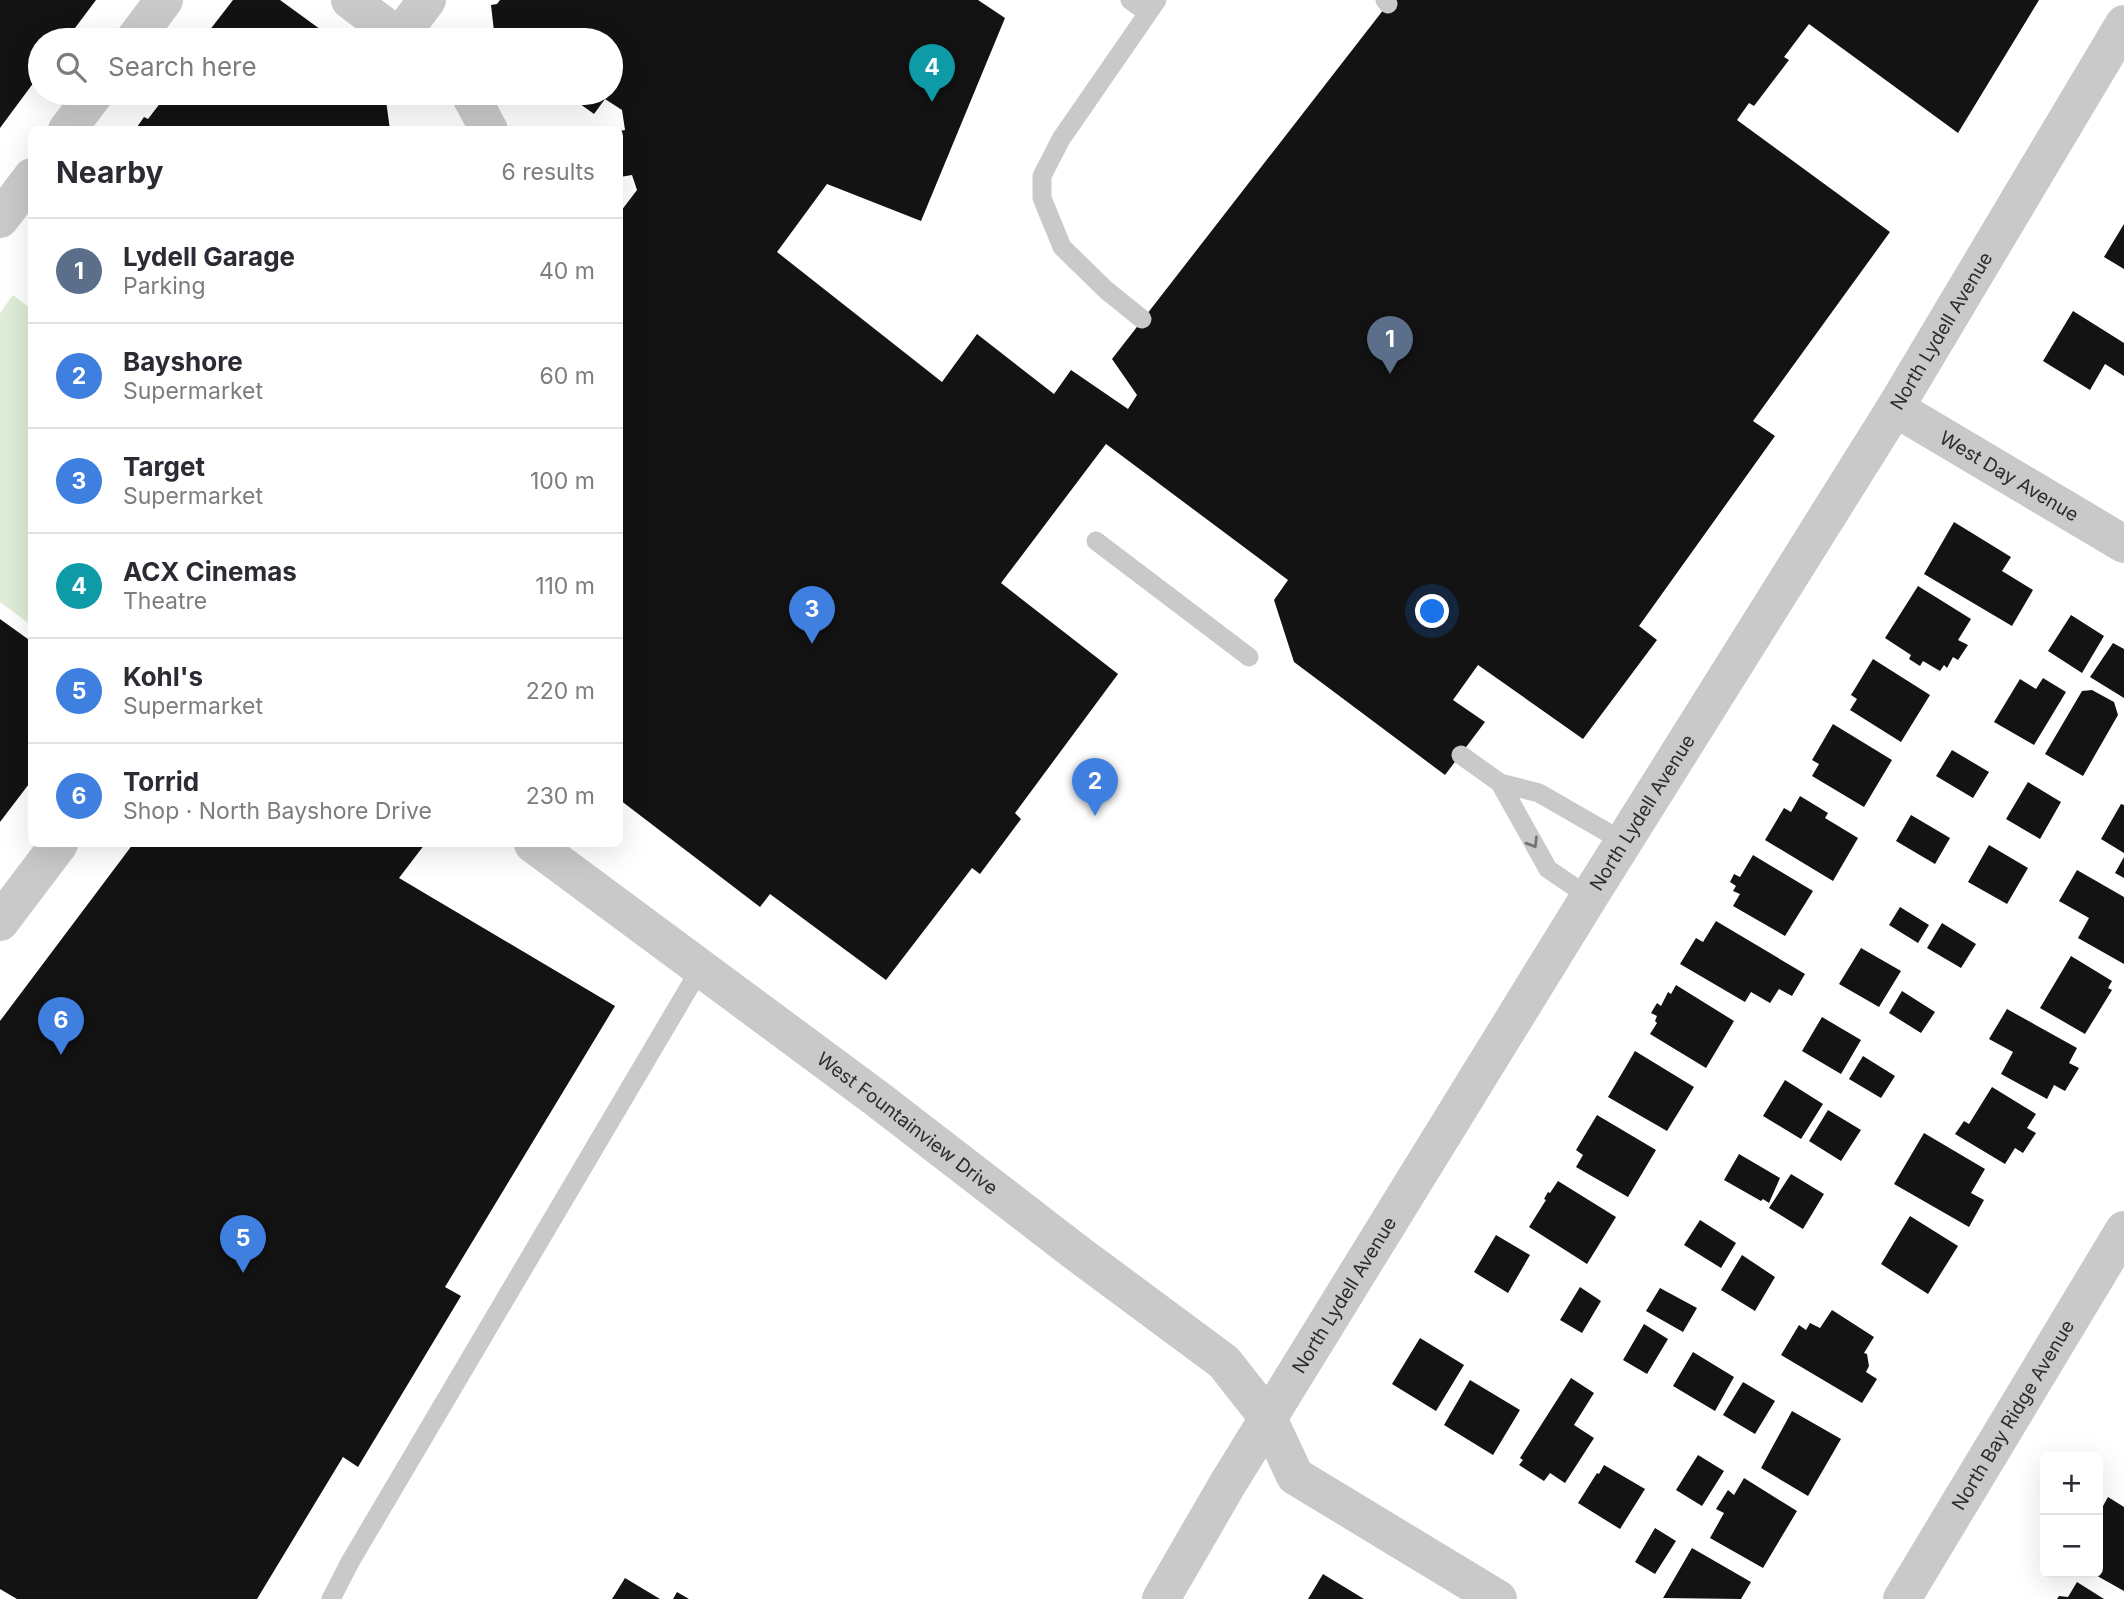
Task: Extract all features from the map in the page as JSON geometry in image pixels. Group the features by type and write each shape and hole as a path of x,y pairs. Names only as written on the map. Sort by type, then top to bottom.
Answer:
{"street":[{"path":"143,28 164,0"},
{"path":"350,0 387,28"},
{"path":"409,28 427,0"},
{"name":"North Lydell Avenue","path":"1161,1599 1268,1418 1589,897 1895,408 2124,24"},
{"path":"70,126 86,105"},
{"path":"475,105 487,126"},
{"path":"0,219 28,182"},
{"name":"West Day Avenue","path":"1895,408 2124,544"},
{"path":"0,922 57,847"},
{"name":"West Fountainview Drive","path":"537,847 876,1098 1224,1362 1268,1418 1295,1476 1498,1599"},
{"name":"North Bay Ridge Avenue","path":"1902,1599 2124,1230"}],"lane":[{"path":"1130,0 1152,6 1061,139 1042,176 1042,198 1062,247 1106,290 1142,319"},
{"path":"1096,541 1249,657"},
{"path":"1461,755 1500,783 1539,793 1624,842"},
{"path":"1500,783 1548,869 1589,897"},
{"path":"331,1599 349,1562 700,969"}],"green space":[{"path":"13,295 28,307 28,623 0,602 0,313"}],"building":[{"path":"0,0 96,0 75,28 28,28 28,90 0,128"},
{"path":"233,0 280,0 318,28 211,28"},
{"path":"500,0 978,0 1005,18 921,221 827,184 777,252 942,382 977,334 1054,394 1071,370 1128,409 1137,395 1112,359 1391,0 2039,0 1958,133 1809,24 1784,57 1789,60 1754,106 1749,103 1737,120 1890,232 1753,421 1775,436 1639,626 1657,640 1583,739 1478,665 1453,700 1485,722 1445,775 1294,662 1274,600 1288,580 1106,444 1001,583 1118,674 1015,813 1021,819 980,874 972,868 886,980 770,894 760,907 623,802 623,208 637,190 632,175 623,176 625,130 622,110 614,105 623,105 623,28 494,28 491,5"},
{"path":"159,105 387,105 389,126 138,126 144,117 148,119"},
{"path":"582,105 601,105 594,114"},
{"path":"2124,224 2124,269 2104,257"},
{"path":"2073,311 2124,343 2124,376 2105,364 2090,390 2043,361"},
{"path":"1954,522 2011,557 2002,571 2033,590 2012,626 1924,574"},
{"path":"1918,586 1971,619 1958,640 1968,645 1958,660 1953,657 1947,668 1944,665 1940,671 1923,661 1920,666 1909,659 1911,655 1885,638"},
{"path":"2071,615 2104,636 2082,673 2048,651"},
{"path":"0,619 28,639 28,785 0,822"},
{"path":"2113,643 2124,649 2124,698 2090,677"},
{"path":"1873,659 1930,695 1901,742 1850,710 1857,699 1851,695"},
{"path":"2043,678 2066,692 2034,745 1994,722 2020,679 2036,689"},
{"path":"2092,690 2114,702 2118,715 2083,776 2045,754 2082,691"},
{"path":"1833,724 1892,760 1864,807 1812,776 1819,764 1812,760"},
{"path":"1952,750 1989,772 1973,798 1936,776"},
{"path":"2028,782 2061,802 2040,839 2006,819"},
{"path":"1800,796 1828,813 1825,818 1858,838 1833,881 1765,840 1784,808 1791,812"},
{"path":"2121,804 2124,805 2124,853 2101,839"},
{"path":"1911,815 1950,838 1935,864 1896,841"},
{"path":"1989,845 2028,868 2007,904 1968,882"},
{"path":"131,847 423,847 399,878 615,1006 445,1287 461,1296 358,1467 343,1457 257,1599 17,1599 0,1589 0,1021"},
{"path":"1753,855 1813,891 1785,936 1733,906 1740,894 1733,891 1736,886 1730,882 1734,874 1740,877"},
{"path":"2124,857 2124,878 2115,873"},
{"path":"2077,870 2124,897 2124,964 2078,938 2089,918 2059,901"},
{"path":"1900,907 1929,925 1918,943 1889,925"},
{"path":"1716,921 1805,974 1792,996 1779,989 1770,1003 1751,992 1745,1002 1680,964 1696,938 1703,942"},
{"path":"1942,923 1976,944 1961,968 1927,948"},
{"path":"1861,948 1901,971 1879,1007 1839,984"},
{"path":"2071,956 2112,981 2108,988 2112,990 2085,1034 2040,1008"},
{"path":"1676,985 1734,1021 1706,1068 1650,1034 1657,1023 1657,1016 1651,1013 1657,1003 1661,1006 1668,992 1671,994"},
{"path":"1902,991 1935,1012 1921,1033 1889,1013"},
{"path":"2007,1009 2077,1048 2069,1063 2079,1068 2065,1091 2054,1085 2047,1099 2001,1074 2013,1052 1989,1039"},
{"path":"1822,1017 1861,1040 1841,1074 1802,1051"},
{"path":"1635,1051 1694,1087 1667,1131 1608,1097"},
{"path":"1863,1056 1895,1076 1881,1098 1849,1079"},
{"path":"1785,1080 1823,1104 1801,1139 1763,1116"},
{"path":"1992,1087 2036,1114 2027,1128 2036,1133 2023,1153 2015,1148 2005,1164 1955,1134 1964,1121 1969,1124"},
{"path":"1828,1110 1861,1130 1841,1161 1809,1141"},
{"path":"1597,1115 1656,1150 1628,1197 1576,1167 1583,1155 1576,1150"},
{"path":"1924,1133 1985,1169 1971,1193 1984,1200 1969,1227 1894,1184"},
{"path":"1739,1154 1780,1178 1769,1203 1724,1180"},
{"path":"1791,1174 1824,1194 1803,1229 1769,1208"},
{"path":"1558,1181 1616,1217 1587,1264 1529,1227 1548,1192 1550,1193"},
{"path":"1910,1216 1958,1246 1928,1294 1881,1264"},
{"path":"1700,1220 1736,1243 1721,1268 1684,1245"},
{"path":"1496,1235 1530,1255 1508,1293 1474,1272"},
{"path":"1742,1255 1775,1277 1755,1311 1721,1290"},
{"path":"1580,1287 1601,1301 1582,1333 1560,1320"},
{"path":"1660,1288 1697,1308 1683,1332 1646,1311"},
{"path":"1832,1310 1874,1337 1864,1353 1867,1354 1869,1366 1866,1372 1877,1379 1862,1403 1781,1355 1799,1325 1806,1330 1810,1323 1820,1328"},
{"path":"1644,1324 1668,1339 1647,1374 1623,1360"},
{"path":"1420,1338 1464,1365 1436,1411 1392,1384"},
{"path":"1693,1352 1734,1377 1715,1411 1673,1386"},
{"path":"1571,1378 1594,1393 1574,1425 1594,1438 1565,1483 1550,1473 1544,1481 1519,1465 1523,1460 1520,1458"},
{"path":"1470,1380 1520,1410 1493,1455 1444,1425"},
{"path":"1743,1382 1775,1401 1755,1434 1723,1415"},
{"path":"1792,1411 1841,1439 1808,1496 1761,1468"},
{"path":"1698,1455 1724,1471 1702,1506 1676,1490"},
{"path":"1604,1465 1645,1489 1620,1529 1578,1503"},
{"path":"1744,1478 1797,1511 1763,1568 1710,1538 1724,1513 1716,1509 1728,1490 1734,1495"},
{"path":"2108,1497 2124,1507 2124,1591 2101,1578 2103,1578 2103,1506"},
{"path":"1655,1528 1676,1541 1655,1574 1635,1562"},
{"path":"1692,1548 1751,1582 1741,1599 1663,1598"},
{"path":"1323,1574 1364,1599 1308,1599"},
{"path":"625,1578 660,1599 612,1599"},
{"path":"2077,1582 2104,1599 2057,1599 2059,1596 2068,1597"},
{"path":"677,1592 689,1599 673,1599"}],"place":[{"name":"ACX Cinemas","path":"932,102"},
{"name":"Lydell Garage","path":"1390,374"},
{"name":"Target","path":"812,644"},
{"name":"Bayshore","path":"1095,816"},
{"name":"Torrid","path":"61,1055"},
{"name":"Kohl's","path":"243,1273"}]}
